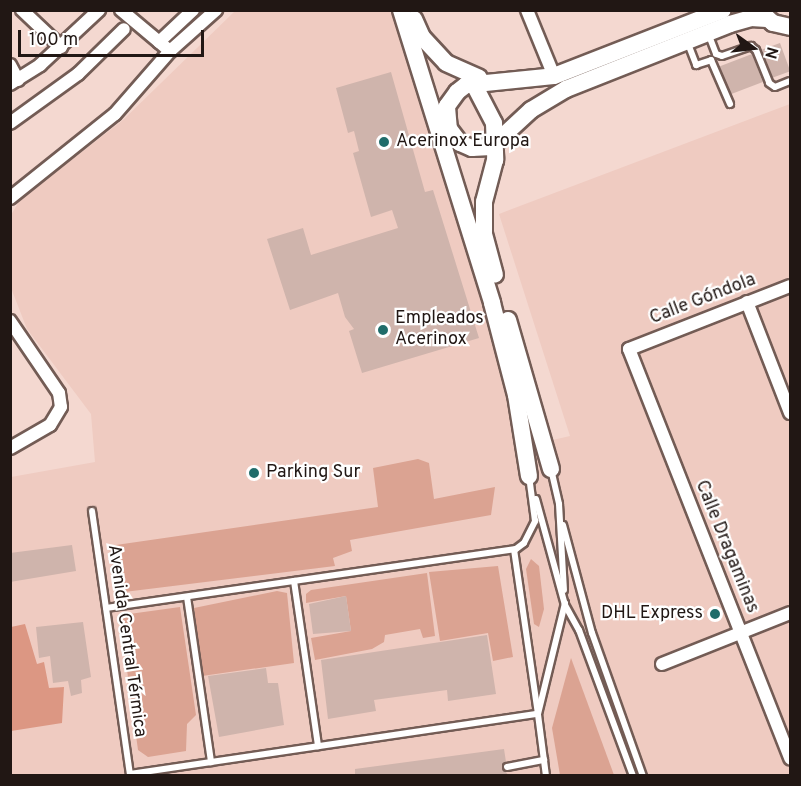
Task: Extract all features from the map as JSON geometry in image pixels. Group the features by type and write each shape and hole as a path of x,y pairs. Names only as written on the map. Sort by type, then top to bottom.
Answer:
{"street":[{"path":"22,10 61,47"},
{"path":"121,10 170,51"},
{"path":"159,42 193,10"},
{"path":"11,195 115,114 170,51 216,10"},
{"path":"401,10 469,225 516,395 529,476"},
{"path":"411,10 432,50 477,79 524,81 554,76 723,10"},
{"path":"527,10 554,76"},
{"path":"10,65 14,82 61,47 95,12"},
{"path":"477,79 451,99 446,112 449,132 472,148 497,145 531,110 566,88 751,18 777,23"},
{"path":"10,123 78,74 124,29"},
{"path":"411,38 427,67 449,132 464,186 469,225"},
{"path":"477,79 494,123 497,145 484,202 484,234 551,469"},
{"name":"Calle Góndola","path":"629,349 790,286"},
{"path":"747,302 790,413"},
{"path":"10,321 60,393 58,415 50,425 10,448"},
{"name":"Calle Dragaminas","path":"629,349 790,758"},
{"path":"662,664 790,613"}],"lane":[{"path":"708,33 716,54"},
{"path":"687,41 696,65 711,60 716,54"},
{"path":"716,54 722,56 751,46 756,50 769,83 775,87 790,81"},
{"path":"711,60 730,104"},
{"path":"551,469 578,588 643,776"},
{"path":"106,608 515,550 524,543 535,521 529,476"},
{"path":"529,476 565,605 579,630 633,776"},
{"path":"538,714 565,605 559,504"},
{"name":"Avenida Central Térmica","path":"92,511 130,775"},
{"path":"515,550 546,776"},
{"path":"294,581 318,746"},
{"path":"187,597 211,762"},
{"path":"130,775 538,714"},
{"path":"507,767 544,760"}],"shaded area":[{"path":"235,11 396,11 496,341 522,447 570,436 499,214 790,104 790,775 11,776 11,477 95,462 91,414 27,329 11,288 11,215 20,200 123,120"},
{"path":"418,459 429,463 434,499 495,487 491,515 350,540 352,551 333,558 335,566 116,593 109,546 378,507 373,468"},
{"path":"531,559 539,566 544,609 539,627 534,624 526,569"},
{"path":"498,566 513,657 493,661 488,633 440,641 429,572"},
{"path":"427,573 435,636 423,638 420,629 385,635 384,642 372,649 315,660 311,638 351,631 346,596 306,603 306,594 311,590"},
{"path":"277,591 287,593 294,663 202,676 194,608"},
{"path":"180,607 196,715 187,724 186,751 148,757 138,750 120,619 122,615"},
{"path":"25,624 37,664 44,662 49,688 64,687 62,723 11,731 11,627"},
{"path":"571,658 614,775 560,775 552,728"}],"building":[{"path":"780,43 790,71 772,78 762,49"},
{"path":"752,54 763,82 730,95 719,67"},
{"path":"391,72 425,192 433,190 479,338 362,373 349,331 354,329 345,317 338,293 290,310 267,239 303,228 311,255 398,228 392,210 371,217 353,153 359,151 354,131 348,133 336,88"},
{"path":"72,545 76,571 10,582 10,553"},
{"path":"346,596 351,631 313,634 309,604"},
{"path":"83,622 91,677 81,680 82,693 71,696 68,681 53,683 50,656 39,658 36,627"},
{"path":"487,635 496,694 448,701 447,690 374,700 376,711 328,719 321,660"},
{"path":"266,668 268,683 278,683 284,725 219,737 208,676"},
{"path":"504,749 506,762 502,767 509,776 355,776 355,769"}],"place":[{"name":"Acerinox Europa","path":"384,142"},
{"name":"Empleados Acerinox","path":"383,330"},
{"name":"Parking Sur","path":"254,473"},
{"name":"DHL Express","path":"715,614"}]}
